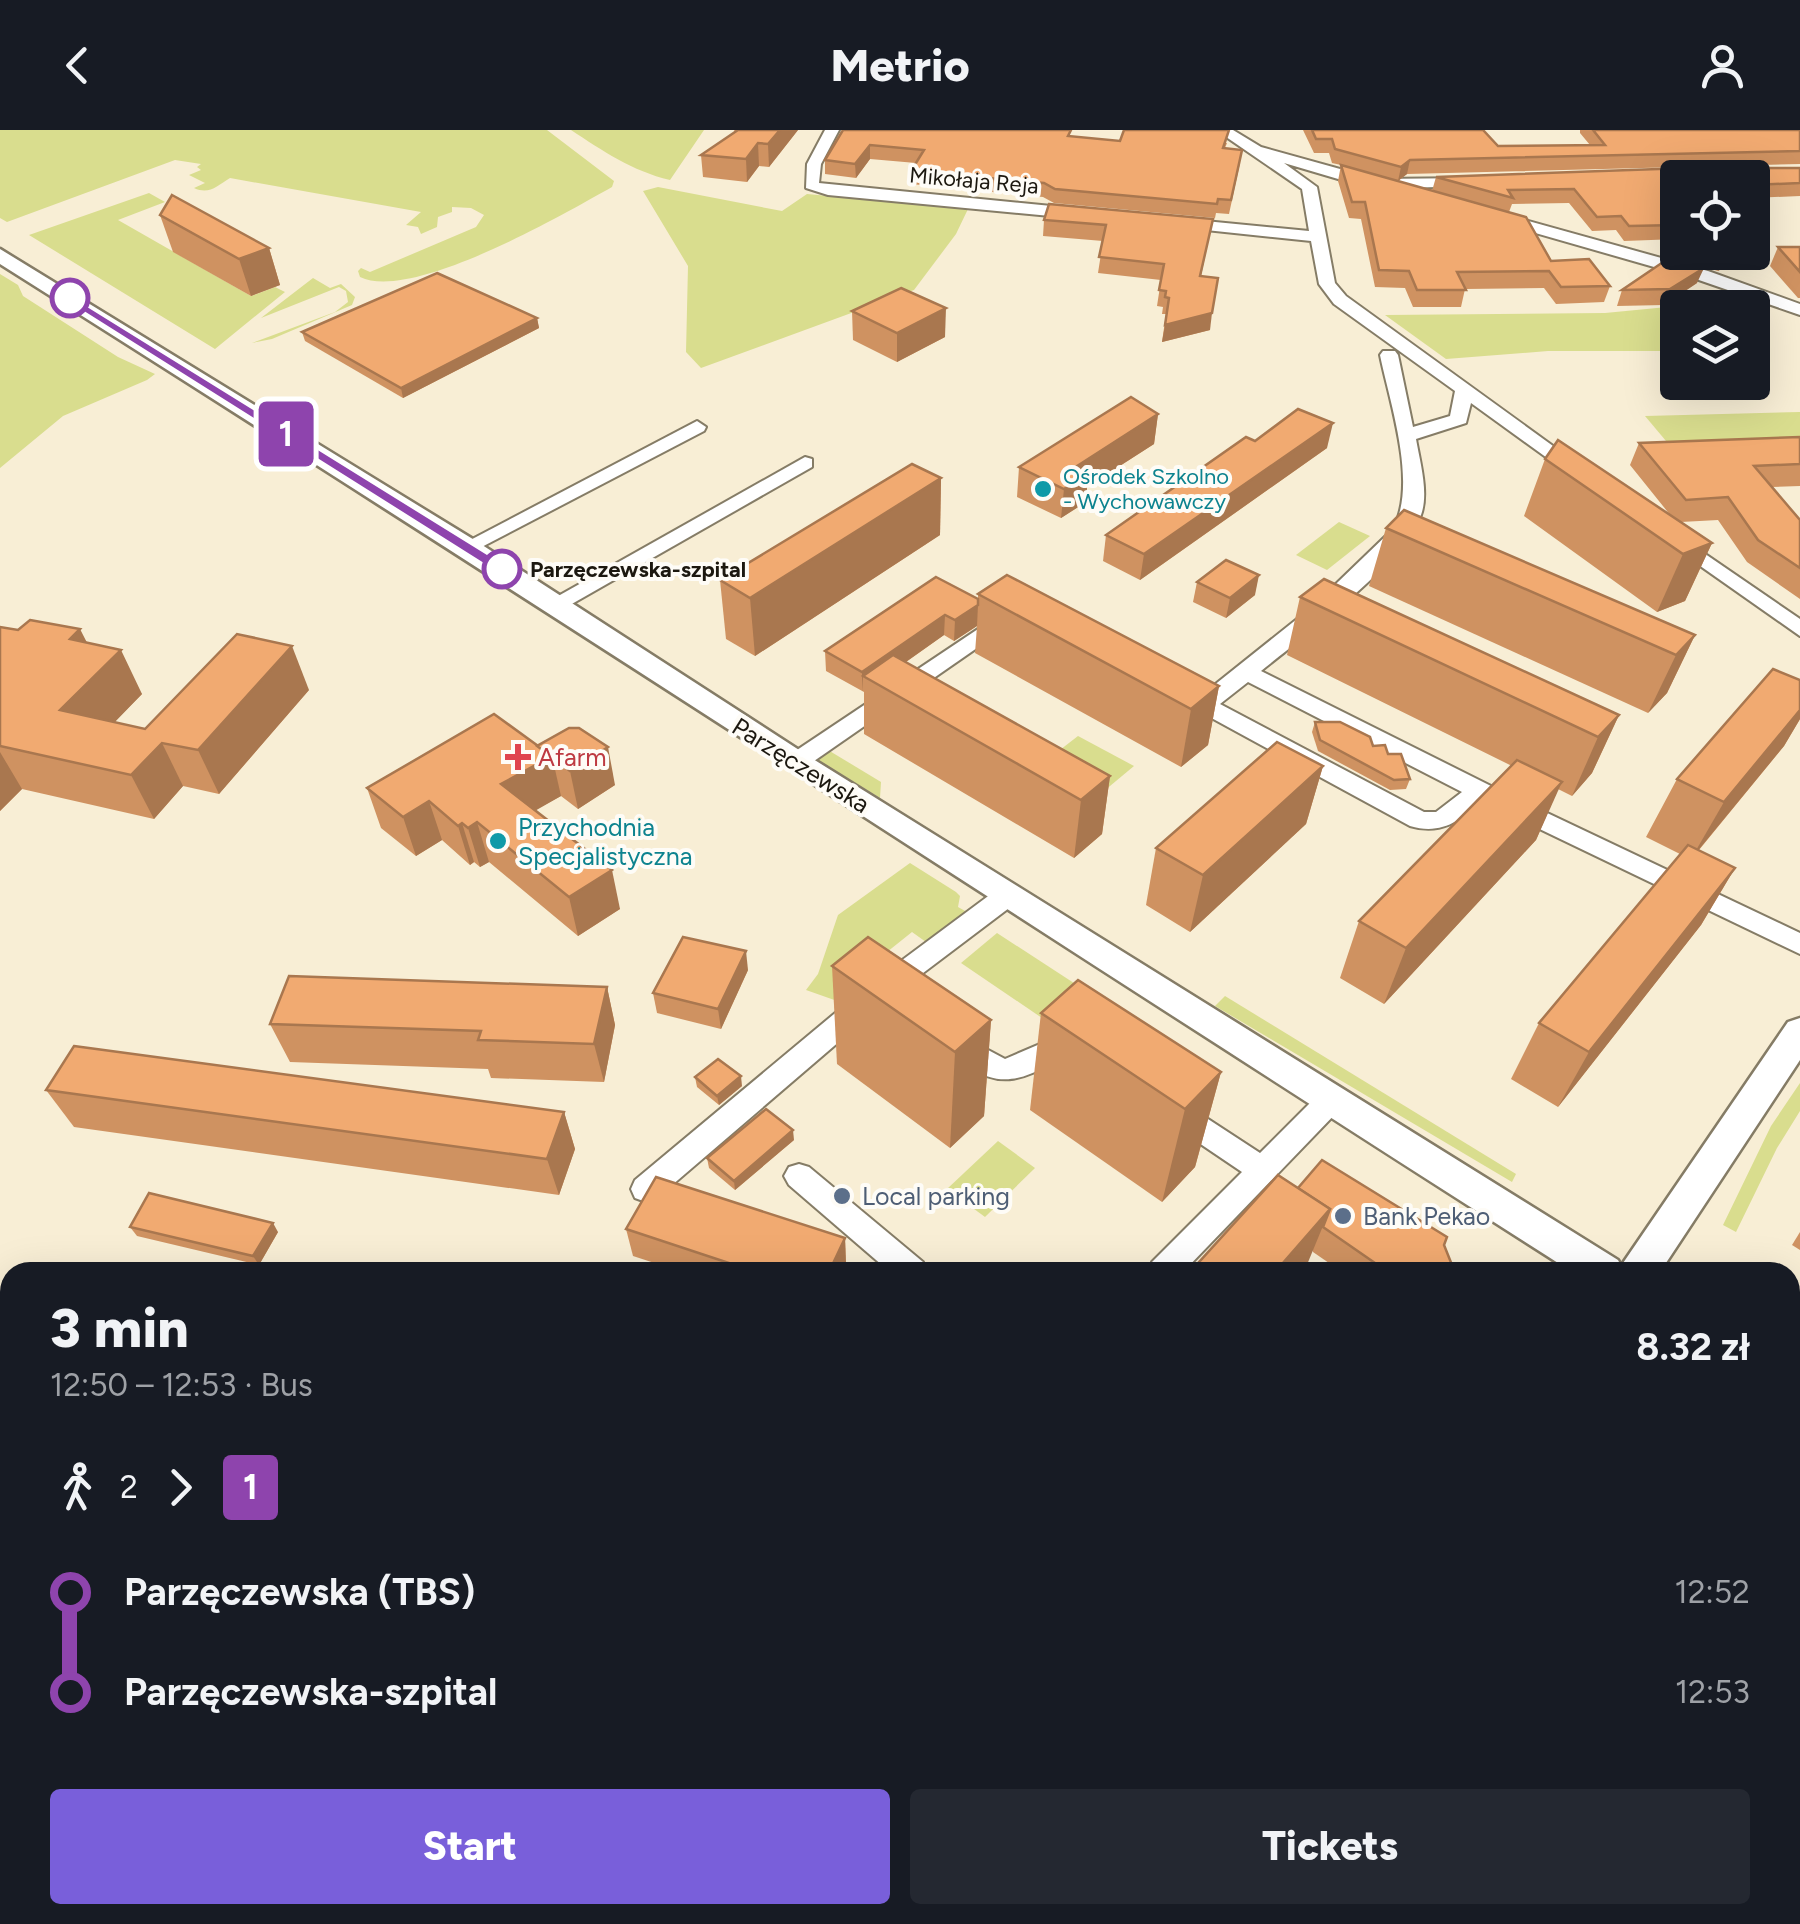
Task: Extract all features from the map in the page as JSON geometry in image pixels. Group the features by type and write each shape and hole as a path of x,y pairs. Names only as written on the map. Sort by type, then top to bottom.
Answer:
{"street":[{"name":"Mikołaja Reja","path":"832,130 814,164 811,185 828,190 1102,216"},
{"path":"1224,130 1309,188 1478,181"},
{"path":"1256,150 1434,200"},
{"path":"1309,188 1327,284 1340,300 1596,484"},
{"path":"1472,211 1702,275 1800,310"},
{"path":"1156,221 1318,237"},
{"name":"Parzęczewska","path":"0,255 467,547 796,762 1588,1262"},
{"path":"1205,704 1381,555 1411,519 1414,494 1389,355"},
{"path":"1404,439 1460,419 1464,389"},
{"path":"467,547 697,427"},
{"path":"556,604 805,463"},
{"path":"1658,527 1800,629"},
{"path":"796,762 1016,610 1034,618"},
{"path":"1246,672 1478,790 1800,944"},
{"path":"1155,678 1419,820 1434,824 1446,820 1478,790"},
{"path":"646,1189 880,991 1008,895"},
{"path":"880,991 908,1010"},
{"path":"935,1029 996,1070 1014,1067 1064,1042 1089,1054"},
{"path":"1645,1262 1800,1032"},
{"path":"1152,1096 1261,1170"},
{"path":"1174,1262 1330,1101"},
{"path":"798,1176 900,1262"}],"green space":[{"path":"0,130 547,130 614,181 612,187 589,200 487,252 414,277 384,281 360,277 358,271 361,268 370,272 476,227 484,215 471,208 452,207 452,212 438,217 437,227 421,234 418,227 406,225 421,212 230,178 213,189 199,190 194,188 205,183 189,175 201,170 197,167 201,164 175,160 7,222 0,218"},
{"path":"571,130 704,130 670,180 630,166"},
{"path":"658,187 782,211 807,194 968,209 956,234 914,290 701,368 686,352 688,266 643,191"},
{"path":"149,193 165,202 118,220 251,296 275,287 285,292 215,349 29,235"},
{"path":"0,274 18,285 23,296 118,357 155,374 63,416 0,468"},
{"path":"313,278 330,288 341,284 355,297 352,305 272,339 252,343 335,312 348,302 346,291 339,287 261,318"},
{"path":"1660,308 1660,351 1548,351 1446,359 1385,315 1605,313"},
{"path":"1800,412 1800,454 1682,460 1645,416"},
{"path":"1339,522 1370,536 1327,570 1296,555"},
{"path":"1078,736 1134,766 1104,791 1047,760"},
{"path":"828,750 881,782 880,798 819,761 819,756"},
{"path":"910,863 956,892 960,896 958,907 967,912 926,942 912,932 837,992 840,1002 806,990 818,974 838,915"},
{"path":"997,933 1080,987 1042,1018 961,963"},
{"path":"1225,996 1516,1174 1512,1182 1215,1006"},
{"path":"1800,1083 1800,1111 1777,1148 1736,1232 1723,1225 1771,1126"},
{"path":"998,1141 1035,1168 985,1217 947,1189"}],"building":[{"path":"738,130 780,130 768,144 758,143 746,159 701,155"},
{"path":"843,130 1071,130 1068,136 1120,141 1124,130 1229,130 1223,148 1242,150 1231,200 1218,199 1217,204 911,171 924,150 870,145 855,164 825,160"},
{"path":"1312,130 1483,130 1498,146 1605,145 1593,130 1800,130 1800,151 1410,160 1401,167 1335,149 1332,139 1316,139"},
{"path":"1341,165 1526,217 1551,261 1589,259 1610,286 1561,287 1549,271 1457,272 1466,290 1417,290 1409,271 1379,270 1365,202 1352,202"},
{"path":"1770,168 1800,168 1800,183 1770,184"},
{"path":"1660,169 1660,225 1629,226 1621,216 1597,217 1574,189 1508,190 1513,198 1436,177"},
{"path":"172,195 269,248 239,259 160,215"},
{"path":"1049,204 1213,219 1200,276 1218,278 1212,313 1165,325 1169,298 1165,297 1166,291 1159,290 1164,264 1099,257 1106,225 1044,220"},
{"path":"1778,247 1800,247 1800,272"},
{"path":"1660,264 1660,270 1701,270 1670,289 1622,290"},
{"path":"437,273 537,318 401,388 302,332"},
{"path":"901,288 946,308 897,333 852,311"},
{"path":"1131,397 1158,414 1077,466 1089,472 1064,489 1019,467"},
{"path":"1298,409 1333,423 1144,554 1106,535 1246,437 1255,441"},
{"path":"1800,437 1800,464 1754,466 1800,520 1800,568 1758,540 1728,497 1686,500 1639,443"},
{"path":"1558,440 1712,543 1683,554 1545,459"},
{"path":"912,464 941,478 750,598 720,580"},
{"path":"1404,510 1695,635 1676,655 1386,528"},
{"path":"1226,560 1259,575 1230,598 1197,582"},
{"path":"1007,575 1219,686 1191,709 978,594"},
{"path":"936,577 978,599 978,605 955,620 945,615 862,672 825,651"},
{"path":"1324,579 1619,715 1598,737 1300,597"},
{"path":"30,620 80,629 70,639 121,650 60,710 145,729 237,634 292,646 198,750 162,743 131,775 0,746 0,627 18,630"},
{"path":"893,655 1110,776 1081,800 863,676"},
{"path":"1773,669 1800,680 1800,710 1724,802 1677,779"},
{"path":"494,714 552,756 501,784 612,870 569,897 477,822 468,828 462,823 458,826 429,801 403,817 367,788"},
{"path":"1315,722 1340,722 1370,737 1373,746 1385,745 1388,754 1401,754 1410,779 1394,780 1320,740"},
{"path":"569,728 579,728 608,747 570,771 537,746"},
{"path":"1277,742 1323,766 1203,875 1156,848"},
{"path":"1517,760 1562,782 1406,948 1359,921"},
{"path":"1688,845 1735,868 1589,1052 1539,1023"},
{"path":"683,937 746,951 718,1009 653,993"},
{"path":"868,937 991,1020 955,1052 832,966"},
{"path":"289,976 607,987 594,1044 478,1040 481,1031 270,1024"},
{"path":"1078,980 1221,1072 1185,1109 1041,1013"},
{"path":"74,1046 564,1112 547,1159 46,1090"},
{"path":"718,1059 741,1076 717,1096 695,1077"},
{"path":"766,1109 793,1130 734,1181 707,1158"},
{"path":"1322,1160 1447,1237 1444,1245 1451,1262 1374,1262 1323,1227 1330,1209 1298,1188"},
{"path":"1278,1175 1330,1209 1284,1262 1199,1262"},
{"path":"656,1177 845,1238 834,1262 726,1262 626,1229"},
{"path":"149,1193 273,1223 253,1256 130,1227"}],"bus line":[{"name":"1","path":"70,298 502,569"}],"place":[{"name":"Ośrodek Szkolno - Wychowawczy","path":"1043,489"},
{"name":"Parzęczewska-szpital","path":"502,569"},
{"name":"Afarm","path":"518,757"},
{"name":"Przychodnia Specjalistyczna","path":"498,841"},
{"name":"Local parking","path":"842,1196"},
{"name":"Bank Pekao","path":"1343,1216"}]}
